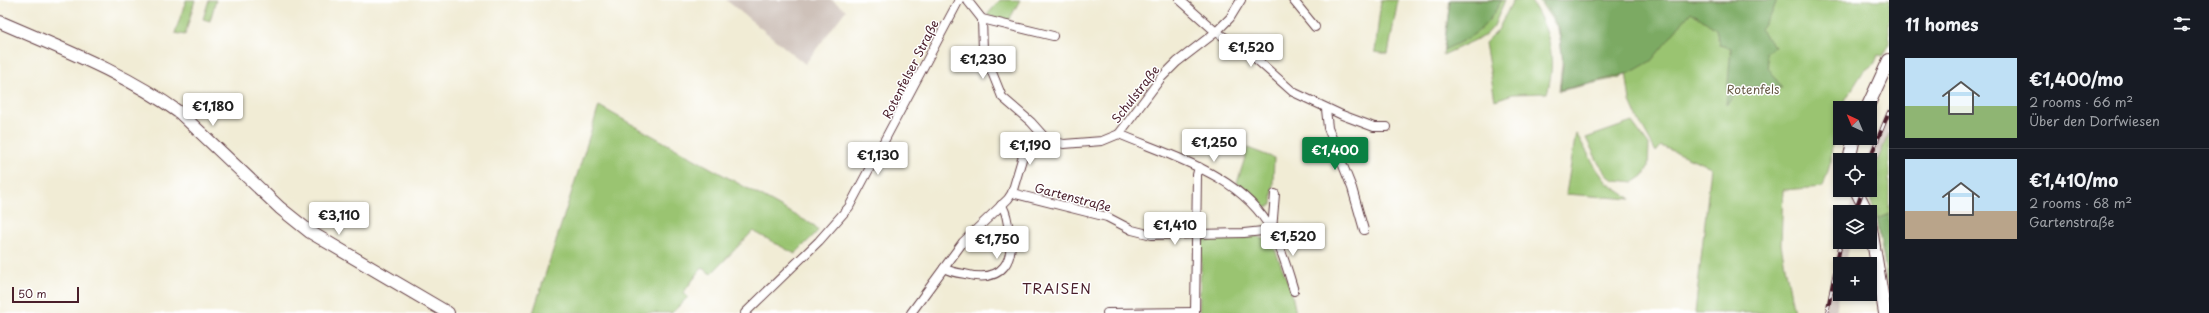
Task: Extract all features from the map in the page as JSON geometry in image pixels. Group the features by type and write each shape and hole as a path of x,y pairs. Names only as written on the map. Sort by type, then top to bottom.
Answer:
{"main road":[{"path":"0,22 112,72 163,101 180,113 269,198 310,232 448,313"},
{"path":"1870,101 1889,60"},
{"path":"1874,249 1885,313"}],"street":[{"name":"Rotenfelser Straße","path":"745,313 819,241 849,207 959,0"},
{"path":"967,0 982,18 1053,36"},
{"path":"1180,0 1216,32 1239,44 1293,92 1326,110 1374,127 1387,127"},
{"name":"Schulstraße","path":"1040,134 1052,142 1064,144 1102,141 1119,134 1161,78 1177,62 1216,32 1230,18 1240,0"},
{"path":"1293,0 1315,27"},
{"path":"911,313 974,229 1012,193 1025,149 1040,134 1027,118 1005,102 999,92 983,50 982,18"},
{"path":"1326,110 1328,128 1352,188 1364,230"},
{"path":"1119,134 1199,167 1219,178 1242,196 1264,218 1272,230 1294,291"},
{"path":"1107,313 1195,312 1198,234 1197,174 1199,167"},
{"name":"Gartenstraße","path":"1012,193 1107,217 1132,230 1152,236 1272,230"},
{"path":"1272,230 1275,194"},
{"path":"944,268 985,278 994,275 1003,269 1010,257 1012,244 1001,205"}],"shaded area":[{"path":"726,0 832,0 846,10 805,64"},
{"path":"1889,104 1889,133 1877,161 1877,153 1869,153 1872,145 1877,145 1877,133"},
{"path":"1853,197 1863,197 1860,205 1851,205"},
{"path":"1837,249 1848,249 1846,257 1836,257"},
{"path":"1833,270 1833,301 1838,301 1836,313 1824,313"}],"green space":[{"path":"186,0 195,0 185,35 175,33"},
{"path":"209,0 216,0 210,21 203,19"},
{"path":"1000,0 1020,0 1008,22 987,15"},
{"path":"1381,0 1398,0 1388,54 1375,52"},
{"path":"1450,0 1505,0 1494,26 1486,35 1443,55"},
{"path":"1450,0 1502,0 1484,26 1472,36 1444,50"},
{"path":"1513,0 1530,0 1537,11 1547,33 1550,45 1550,80 1547,93 1513,94 1495,100 1485,43 1498,30"},
{"name":"Rotenfels","path":"1539,0 1889,0 1889,45 1883,56 1878,55 1875,63 1863,72 1844,101 1833,101 1833,140 1831,161 1823,187 1783,190 1781,245 1794,313 1695,313 1711,167 1661,146 1656,152 1630,101 1626,72 1621,77 1559,91 1563,56 1558,29"},
{"path":"1542,0 1777,0 1772,13 1760,29 1775,47 1766,52 1768,67 1782,88 1742,87 1726,105 1731,48 1719,45 1716,29 1691,12 1651,61 1630,73 1560,90 1563,64 1559,28"},
{"path":"599,106 815,226 818,231 795,254 753,231 711,274 702,268 683,293 688,297 672,313 533,313"},
{"path":"1632,122 1649,145 1648,167 1643,176 1634,182 1614,180 1608,176 1599,164 1586,138"},
{"path":"1576,133 1596,168 1607,183 1631,199 1566,194"},
{"path":"1889,133 1889,214 1877,219 1877,205 1872,205 1869,197 1877,197 1877,161"},
{"path":"1248,148 1274,158 1272,205 1263,208 1237,183"},
{"path":"1889,214 1889,292 1877,219"},
{"path":"1256,236 1272,242 1291,290 1296,313 1199,313 1202,239"}],"railway":[{"path":"1872,153 1889,112"},
{"path":"1858,205 1860,197"},
{"path":"1827,313 1840,249"}],"district":[{"name":"TRAISEN","path":"1057,288"}]}
